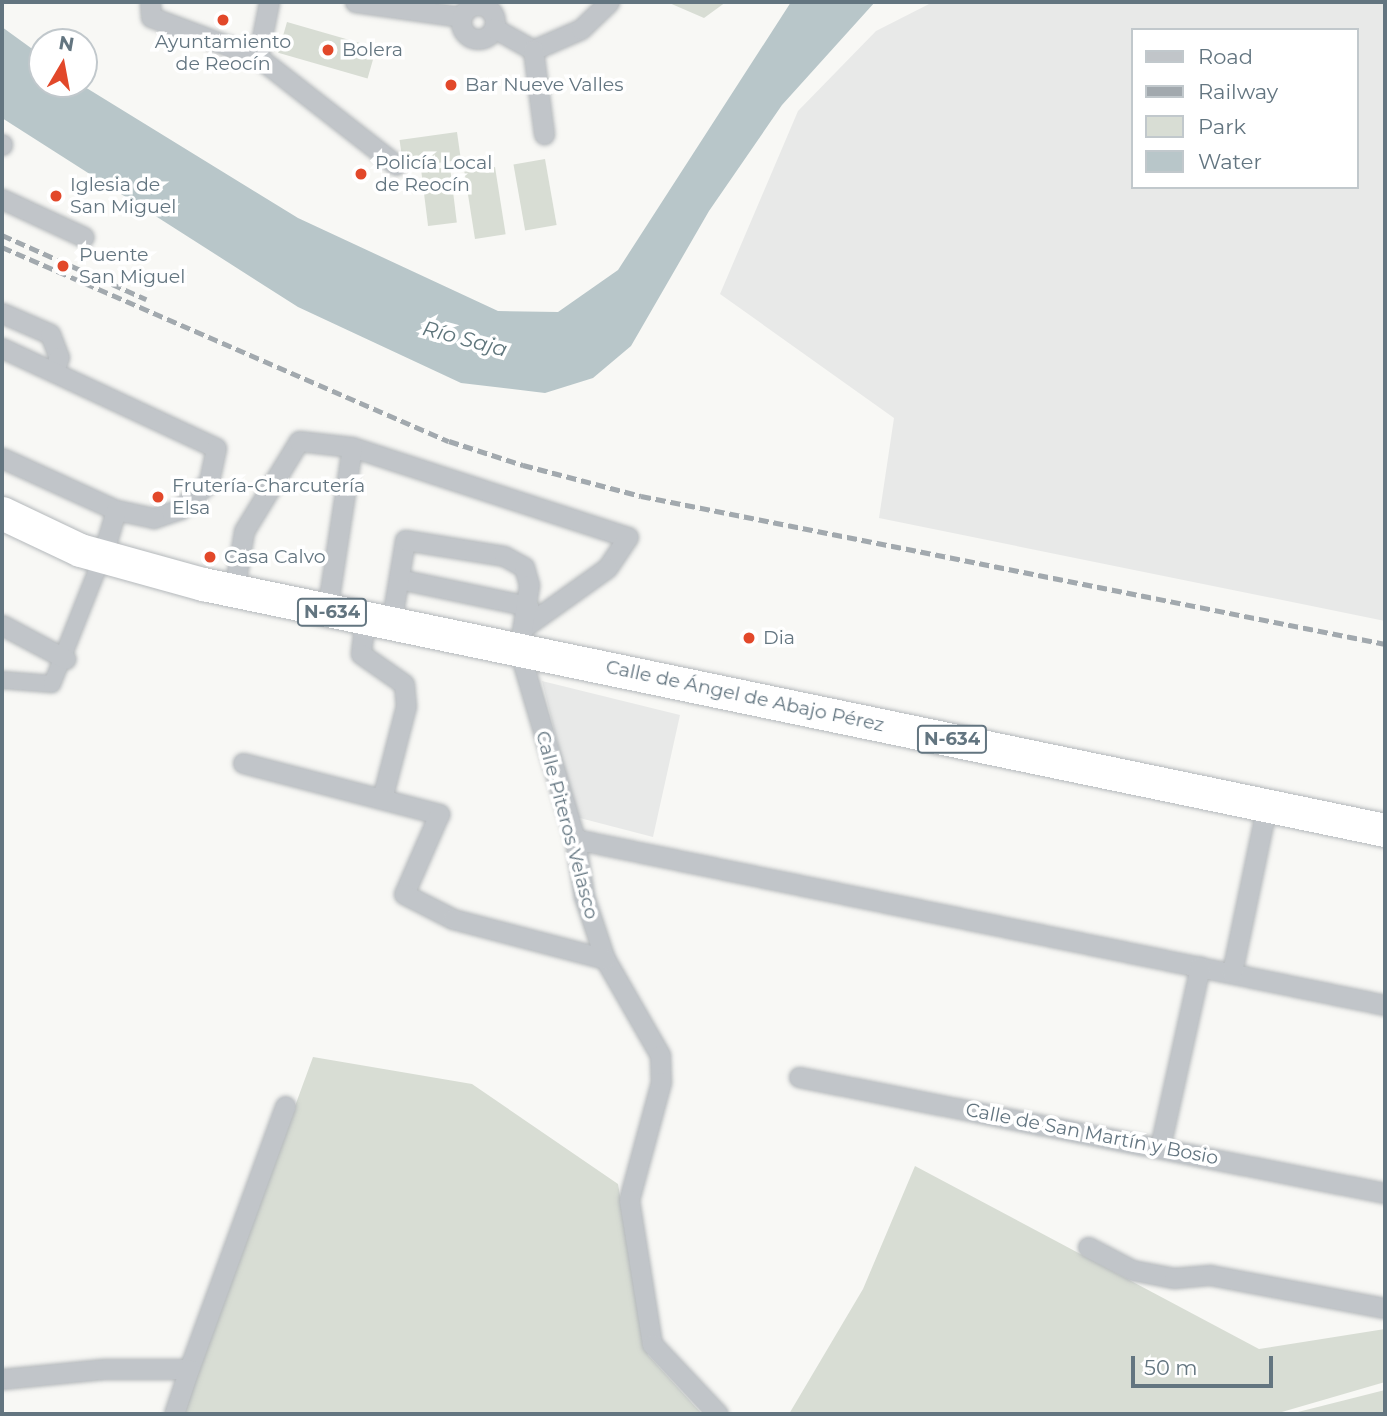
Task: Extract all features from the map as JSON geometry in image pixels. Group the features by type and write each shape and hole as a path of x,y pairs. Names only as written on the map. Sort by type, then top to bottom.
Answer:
{"highway":[{"name":"N-634","path":"2,513 102,558"},
{"name":"Calle de Ángel de Abajo Pérez","path":"102,558 146,571 378,621 521,639 1385,830"}],"street":[{"path":"150,2 151,17 258,57 396,165"},
{"path":"258,57 269,2"},
{"path":"355,2 428,8 462,16"},
{"path":"533,50 581,29 609,2"},
{"path":"485,4 493,15 494,28 472,38 462,29 462,16 470,7 485,4"},
{"path":"494,28 533,50"},
{"path":"533,50 544,134"},
{"path":"2,200 83,237"},
{"path":"2,313 50,334 59,357 54,371"},
{"path":"2,348 216,448 209,482 180,509 154,518 116,510 2,458"},
{"path":"234,591 244,531 299,441 352,447 628,537 607,568 521,639"},
{"path":"327,611 352,447"},
{"path":"2,680 52,684 66,659 116,510"},
{"path":"382,799 406,706 404,684 361,654 399,579 405,540 504,556 524,567 529,585 521,639"},
{"path":"399,579 528,606"},
{"path":"2,625 66,659"},
{"name":"Calle Piteros Velasco","path":"521,639 575,839 584,896 605,959 660,1055 660,1082 629,1200 652,1344 718,1414"},
{"path":"243,763 439,814 404,894 453,919 605,959"},
{"path":"1232,972 1267,805"},
{"path":"575,839 1385,1004"},
{"path":"1160,1147 1200,966"},
{"name":"Calle de San Martín y Bosio","path":"799,1077 1385,1193"},
{"path":"174,1414 285,1106"},
{"path":"1088,1247 1132,1270 1174,1278 1210,1275 1385,1308"},
{"path":"2,1379 104,1369 189,1369"}],"shaded area":[{"path":"933,2 1385,2 1385,621 879,518 894,418 720,294 798,111 876,31"},
{"path":"542,681 680,715 653,837 576,817"}],"green space":[{"path":"667,2 726,2 704,18"},
{"name":"Bolera","path":"287,22 376,48 368,78 278,53"},
{"path":"457,132 461,160 403,168 400,140"},
{"path":"545,159 557,225 525,231 513,165"},
{"path":"450,167 457,223 428,226 421,171"},
{"path":"495,167 506,234 475,239 464,172"},
{"path":"313,1057 472,1084 618,1184 648,1355 702,1414 182,1414"},
{"path":"915,1166 1259,1349 1385,1329 1385,1382 1275,1414 789,1414 863,1289"},
{"path":"1385,1390 1385,1414 1290,1414"}],"water":[{"name":"Río Saja","path":"791,2 875,2 782,105 709,211 631,346 593,378 545,393 461,383 298,307 2,118 2,27 28,46 28,98 98,98 98,95 298,218 498,311 558,312 618,270"}],"railway":[{"path":"2,235 146,299"},
{"path":"2,247 449,441 523,465 641,496 1385,644"}],"place":[{"name":"Ayuntamiento de Reocín","path":"223,20"},
{"name":"Bolera","path":"328,50"},
{"name":"Bar Nueve Valles","path":"451,85"},
{"name":"Policía Local de Reocín","path":"361,174"},
{"name":"Iglesia de San Miguel","path":"56,196"},
{"name":"Puente San Miguel","path":"63,266"},
{"name":"Frutería-Charcutería Elsa","path":"158,497"},
{"name":"Casa Calvo","path":"210,557"},
{"name":"Dia","path":"749,638"}]}
